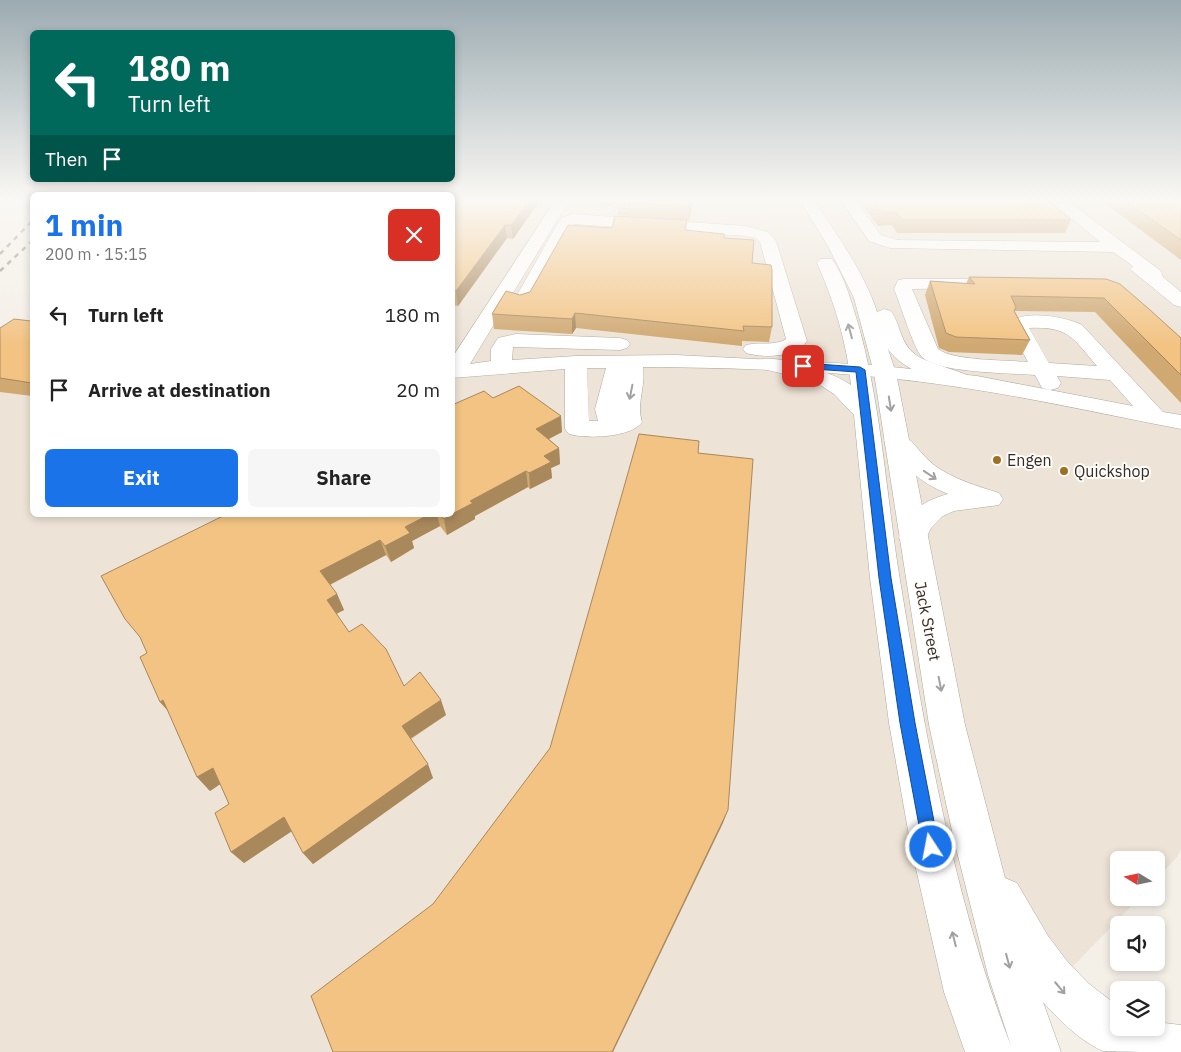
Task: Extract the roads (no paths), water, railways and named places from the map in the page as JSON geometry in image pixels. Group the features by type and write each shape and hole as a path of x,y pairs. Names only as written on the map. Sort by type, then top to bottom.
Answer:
{"main road":[{"path":"455,369 532,248"},
{"path":"522,302 552,248"},
{"path":"502,366 501,348 505,342 516,340 787,348 797,341 770,248"},
{"name":"Jack Street","path":"819,248 872,371 896,440 947,725 974,840 1012,975 1037,1052"},
{"name":"Jack Street","path":"837,248 863,298 872,371 866,414 885,578 908,723 931,847 967,992 989,1052"},
{"path":"1117,248 1146,274 1167,286 1181,301"},
{"path":"850,273 880,306 895,346 900,352 908,359 927,368 965,381"},
{"path":"982,284 904,284 903,289 929,352 935,357 957,363 1116,374"},
{"path":"1060,399 1018,325 1021,323 1070,326 1075,329 1156,418"},
{"path":"455,372 502,366 625,361 765,364 872,371 965,381 1181,422"},
{"path":"576,362 576,429 621,425 606,409 616,375 625,361"},
{"path":"765,364 806,372 826,379 842,390 866,414"},
{"path":"896,440 912,462 927,474 941,482 990,499 958,501 939,505 925,514 916,525 913,538"},
{"path":"974,840 1013,921 1043,968 1069,998 1081,1010 1122,1034 1150,1046 1181,1049"},
{"path":"967,992 970,1052"}],"railway":[{"path":"0,254 6,248"},
{"path":"0,271 24,248"}],"place":[{"name":"Engen","path":"997,460"},
{"name":"Quickshop","path":"1064,471"}]}
